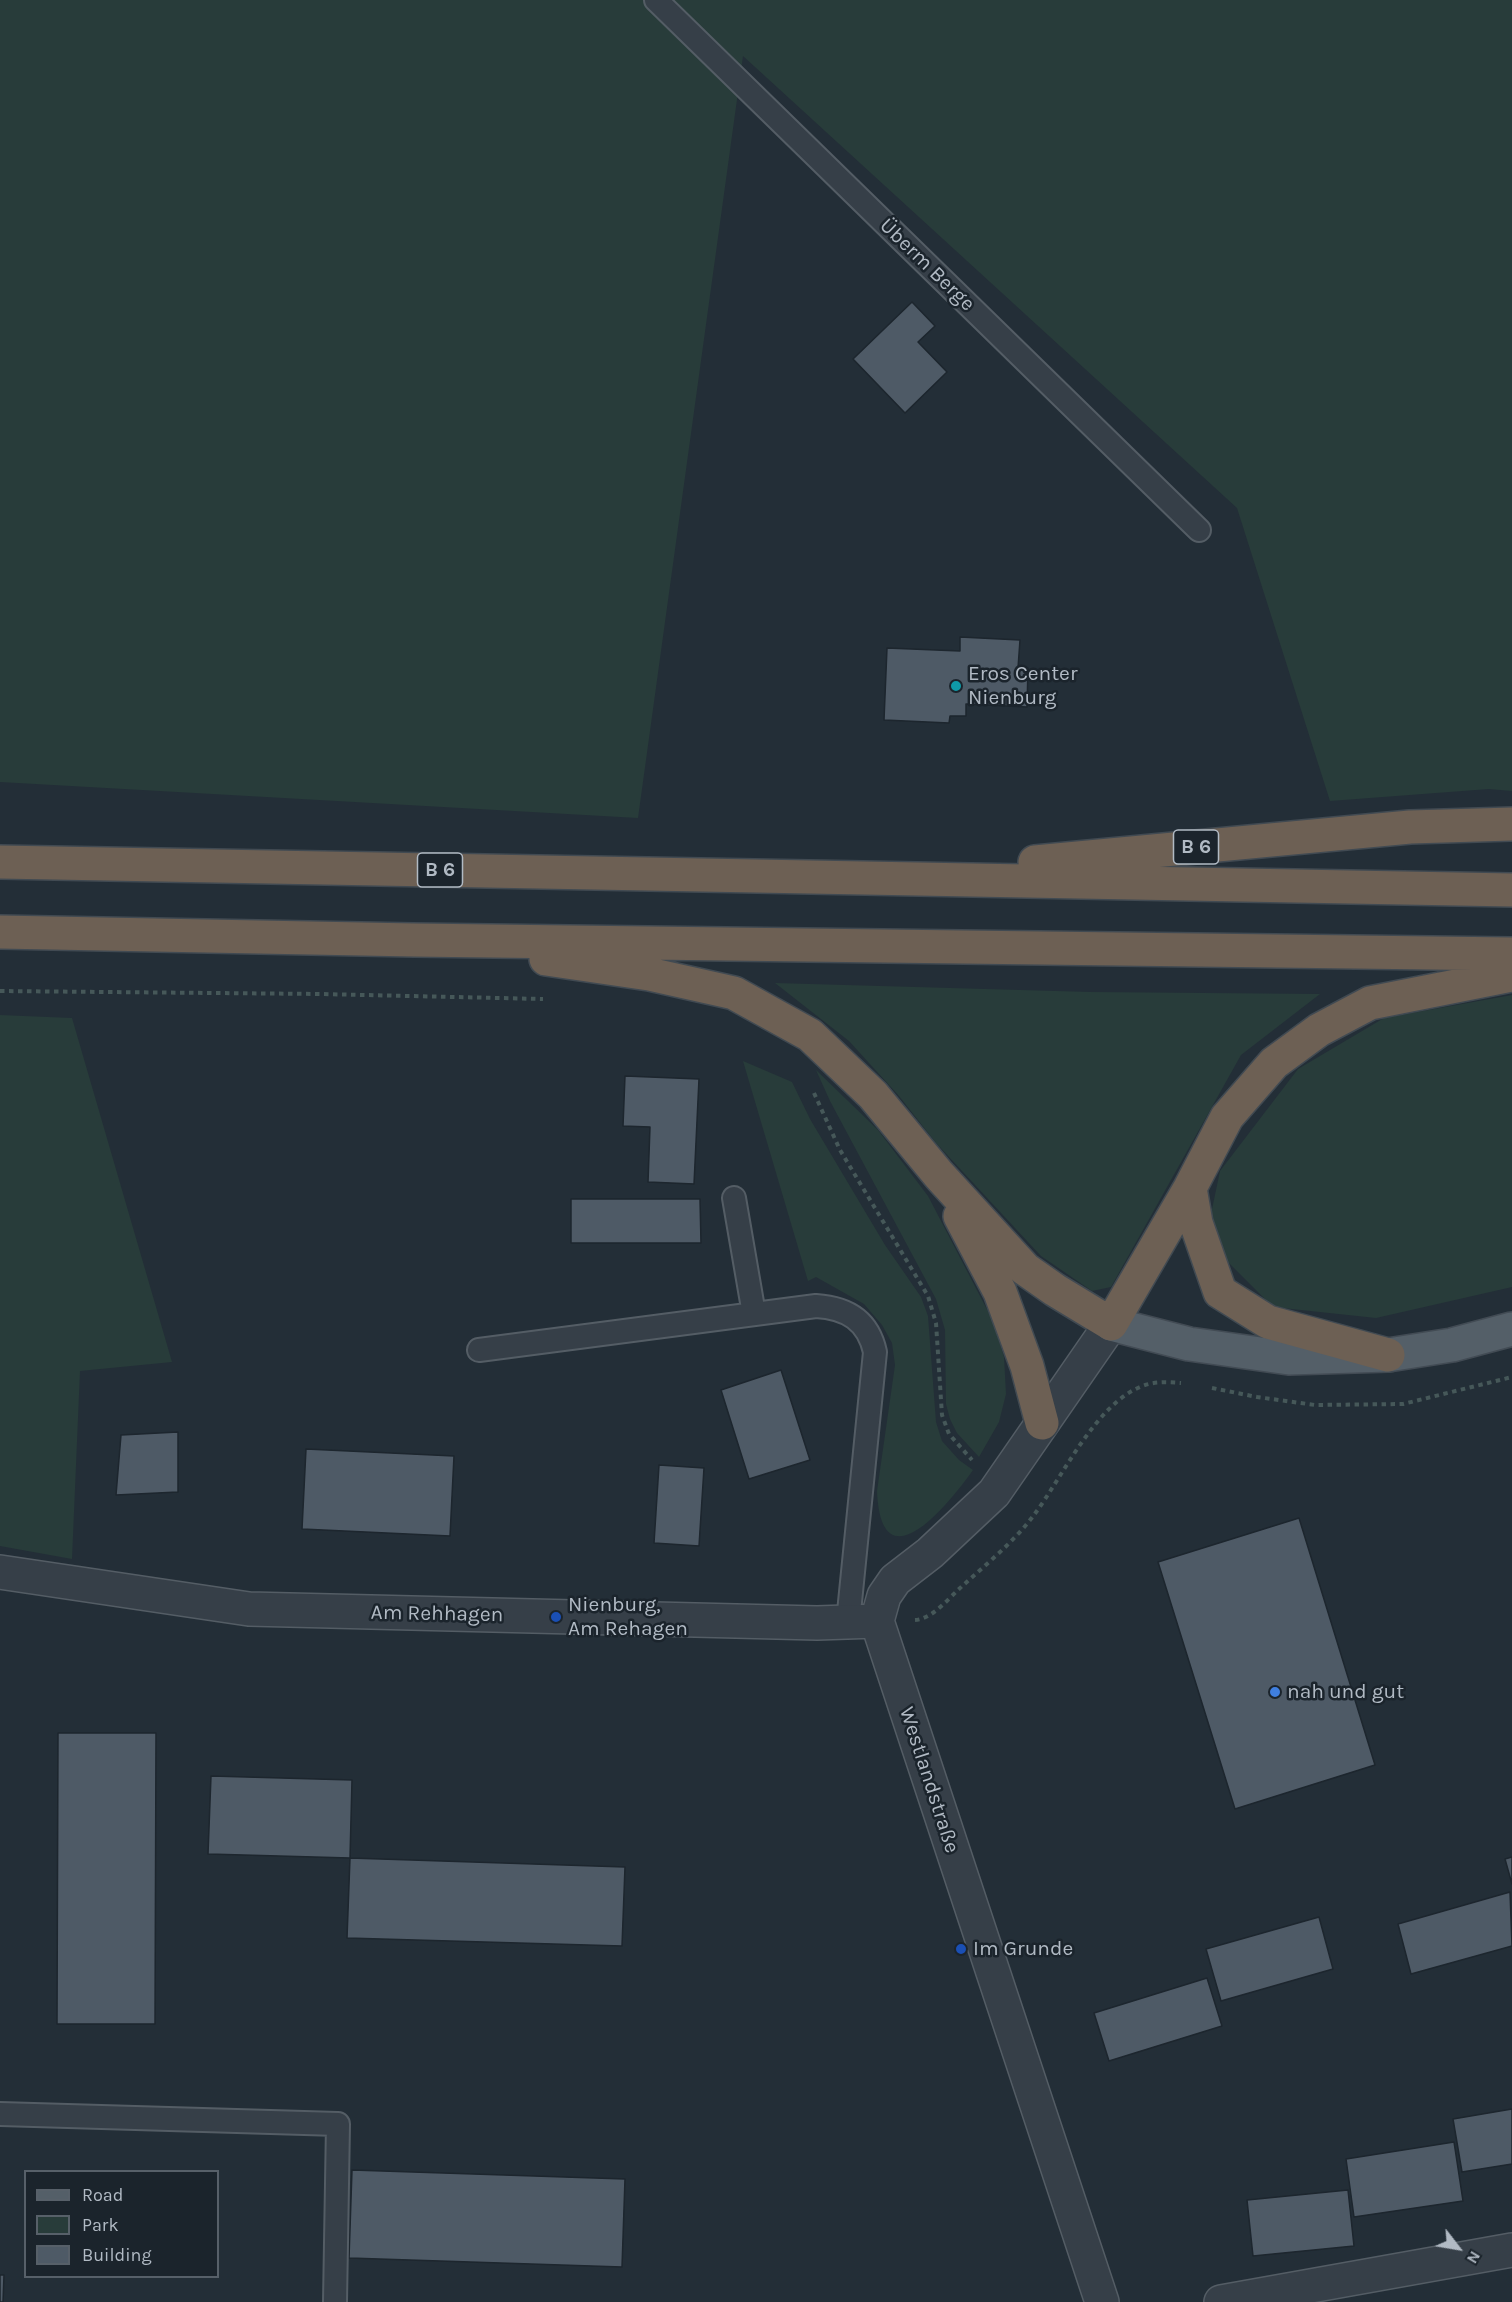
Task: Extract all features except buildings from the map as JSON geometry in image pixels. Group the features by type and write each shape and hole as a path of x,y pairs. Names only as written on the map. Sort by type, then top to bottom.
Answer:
{"highway":[{"name":"B 6","path":"881,877 1410,827 1512,824"},
{"name":"B 6","path":"0,862 1512,890"},
{"path":"0,932 414,940 1512,954"},
{"path":"414,940 649,974 734,993 810,1035 873,1095 939,1175 1025,1269 1111,1324 1190,1188 1227,1117 1274,1064 1319,1030 1370,1003 1512,975"},
{"path":"939,1175 999,1292 1027,1366 1042,1423"},
{"path":"1190,1188 1196,1223 1220,1292 1268,1322 1388,1355"}],"main road":[{"path":"1111,1324 1189,1344 1289,1358 1388,1355 1452,1345 1512,1329"}],"street":[{"path":"863,1622 895,1580 930,1553 994,1493 1111,1324"},
{"name":"Am Rehhagen","path":"0,1572 249,1609 817,1623 863,1622"},
{"name":"Westlandstraße","path":"863,1622 1102,2302"},
{"path":"1221,2302 1512,2250"}],"lane":[{"name":"Überm Berge","path":"656,0 1199,530"},
{"path":"734,1198 754,1314"},
{"path":"479,1350 816,1306 830,1307 853,1316 863,1325 872,1339 874,1352 863,1622"},
{"path":"0,2114 338,2124 335,2302"}],"path":[{"path":"0,992 331,994 555,999"},
{"path":"812,1089 840,1149 928,1296 936,1323 942,1415 949,1434 975,1464 994,1493"},
{"path":"1203,1386 1257,1397 1316,1405 1403,1404 1512,1377"},
{"path":"863,1622 919,1620 938,1609 999,1552 1032,1517 1077,1450 1115,1402 1141,1386 1161,1381 1192,1384"}],"green space":[{"path":"0,0 1512,0 1512,791 1489,789 1330,801 1237,508 743,56 638,818 0,782"},
{"path":"775,983 1091,992 1320,994 1241,1055 1111,1287 1092,1291 1041,1256 936,1143 899,1096 849,1041"},
{"path":"1512,995 1512,1287 1376,1318 1273,1307 1222,1256 1211,1214 1220,1171 1298,1069 1384,1018"},
{"path":"0,1015 72,1018 172,1362 80,1371 72,1559 0,1546"},
{"path":"743,1061 792,1082 810,1119 885,1245 921,1297 928,1316 936,1422 942,1441 959,1460 973,1470 933,1517 918,1530 903,1536 890,1533 881,1519 877,1491 895,1365 892,1343 882,1325 864,1304 816,1277 808,1281"},
{"path":"816,1070 878,1130 928,1196 993,1321 1004,1357 1006,1394 999,1422 979,1457 957,1433 950,1419 946,1404 945,1330 936,1299 830,1101"}],"place":[{"name":"Eros Center Nienburg","path":"956,686"},
{"name":"Nienburg, Am Rehagen","path":"556,1617"},
{"name":"nah und gut","path":"1275,1692"},
{"name":"Im Grunde","path":"961,1949"}]}
